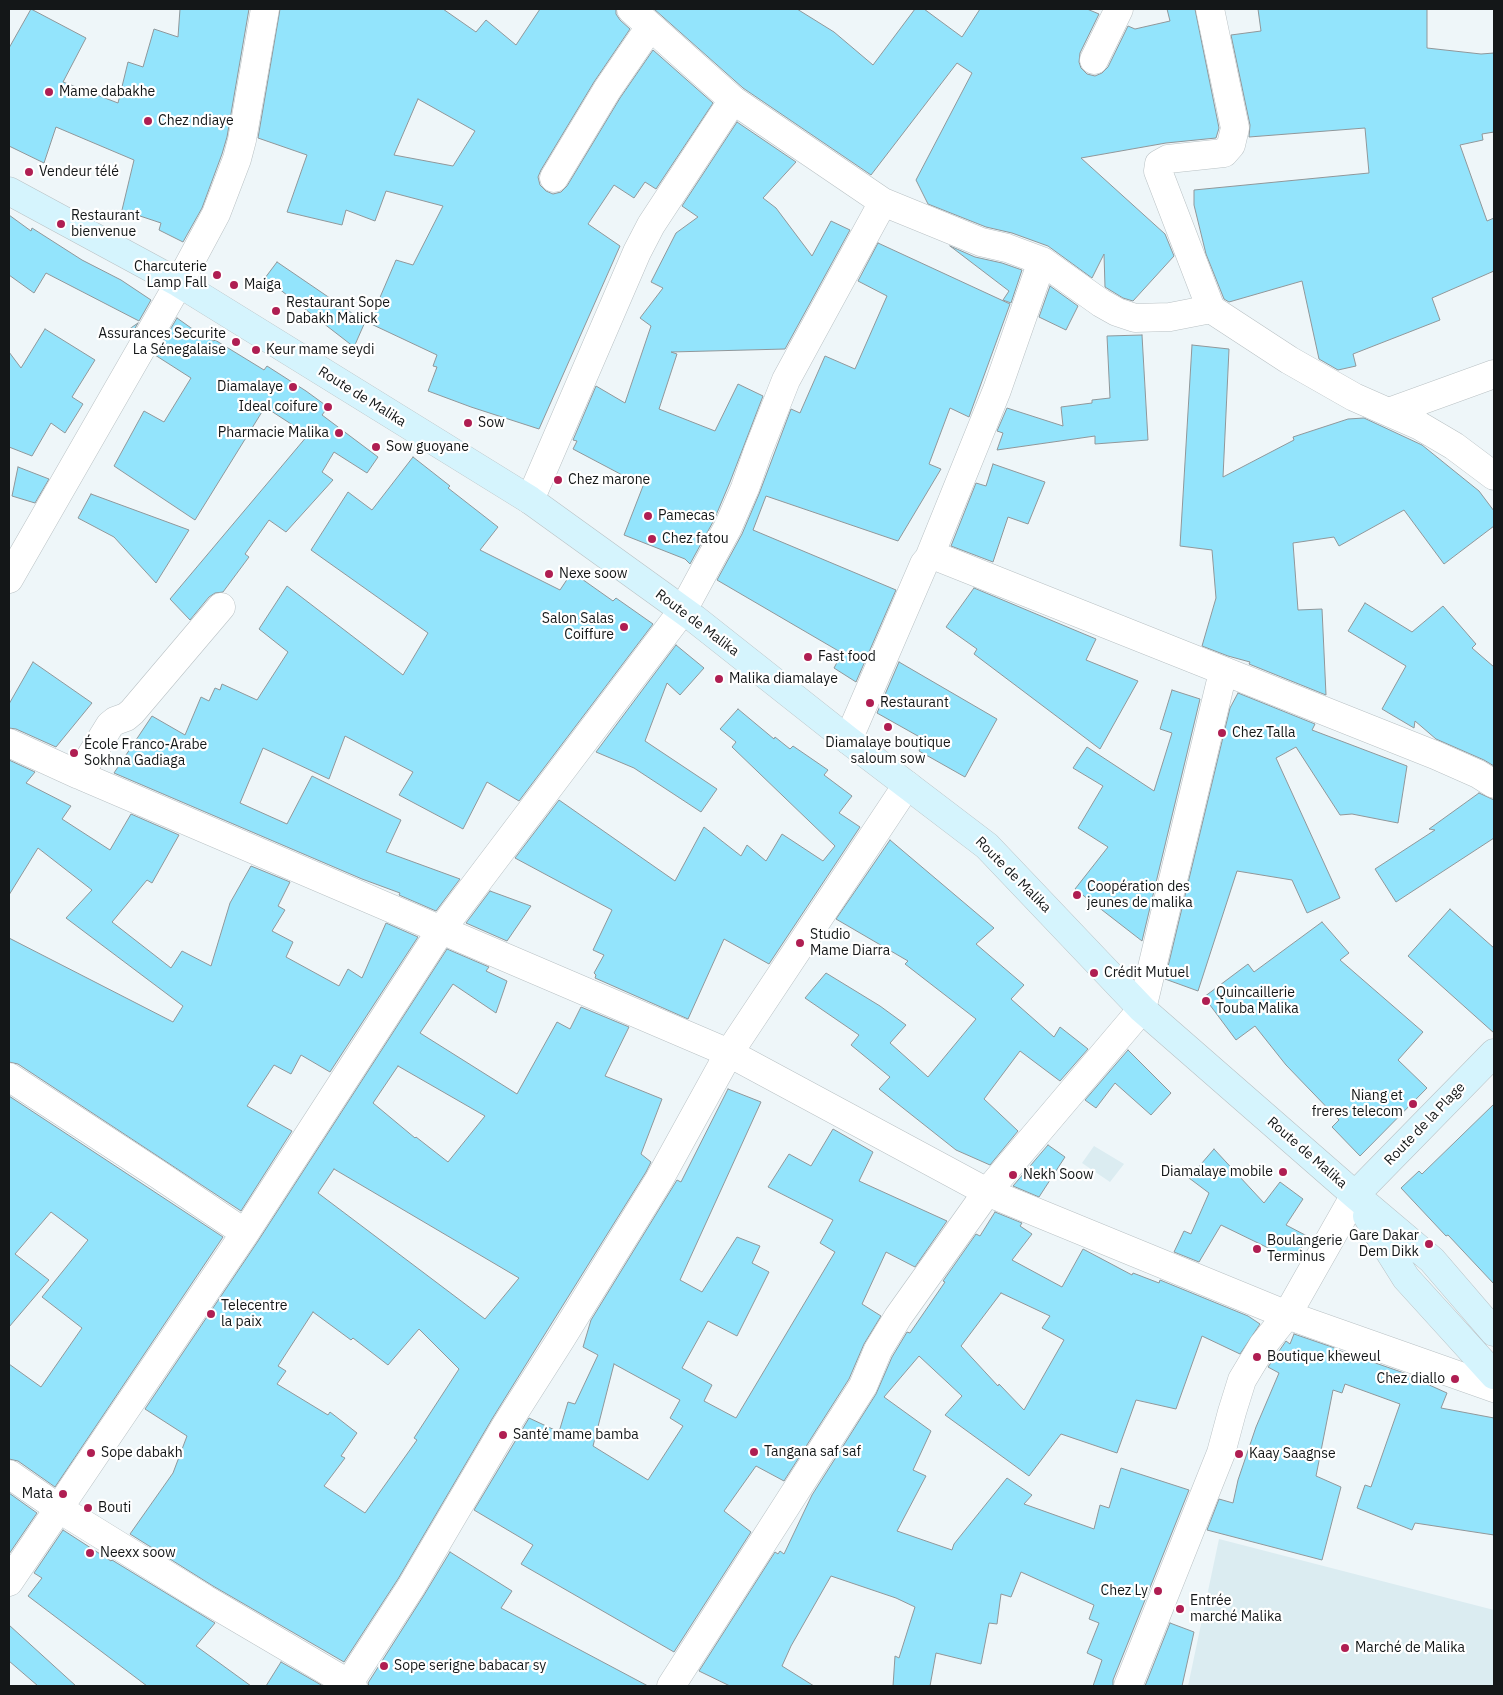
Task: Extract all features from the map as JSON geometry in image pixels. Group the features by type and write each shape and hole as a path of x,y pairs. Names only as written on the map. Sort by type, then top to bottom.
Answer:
{"main road":[{"name":"Route de Malika","path":"9,191 180,283 530,500 670,603 683,610 848,740 987,846 1142,1009 1432,1260 1494,1332"},
{"name":"Route de la Plage","path":"1355,1195 1494,1053"},
{"name":"Route de Malika","path":"1355,1195 1406,1278 1494,1375"}],"street":[{"path":"9,580 180,283 216,214 237,159 242,140 265,9"},
{"path":"631,9 733,100 883,202 981,242 1007,248 1042,261 1101,304 1135,318 1170,317 1211,309"},
{"path":"1094,60 1119,9"},
{"path":"1210,9 1235,128 1231,145 1224,153 1168,159 1159,164 1158,171 1211,309 1290,360 1354,397 1420,426 1454,446 1494,476"},
{"path":"554,178 607,90 650,27"},
{"path":"530,500 651,225 733,100"},
{"path":"9,1582 245,1233 441,930 683,610 728,527 786,380 883,202"},
{"path":"848,740 924,564 929,558 997,390 1042,261"},
{"path":"1389,412 1494,374"},
{"path":"929,558 935,556 1435,755 1478,774 1494,784"},
{"path":"80,775 110,725 132,712 221,607"},
{"path":"671,1686 863,1386 878,1350 898,1317 987,1192 1142,1009 1223,672"},
{"path":"9,743 729,1053 987,1192 1287,1315 1494,1388"},
{"path":"9,1474 58,1508 350,1686 411,1587 504,1427 562,1339 659,1180 729,1053 907,784"},
{"path":"9,1077 160,1175 245,1233"},
{"path":"1128,1686 1221,1453 1242,1380 1264,1345 1287,1315 1355,1195"}],"shaded area":[{"path":"1094,1146 1124,1164 1110,1182 1082,1163"},
{"name":"Marché de Malika","path":"1219,1539 1494,1610 1494,1686 1188,1686"}],"building":[{"path":"31,9 86,38 63,82 118,103 128,62 143,67 154,29 178,37 180,9 249,9 227,137 202,208 183,242 159,230 161,223 122,210 134,160 56,127 44,163 9,146 9,48"},
{"path":"280,9 443,9 476,32 486,20 516,45 540,9 616,9 616,14 620,20 630,29 594,82 541,170 538,177 540,185 546,191 553,194 561,192 567,186 620,98 653,50 713,103 656,189 645,182 634,198 614,185 588,224 620,246 539,429 428,391 437,367 433,366 437,355 369,323 396,260 413,265 443,206 386,191 375,221 346,210 342,225 287,212 307,155 258,138","holes":["418,99 475,131 453,166 394,155"]},
{"path":"654,9 797,9 834,32 873,65 915,9 924,9 962,37 980,9 1087,9 1099,14 1080,53 1079,62 1081,68 1087,74 1095,76 1102,73 1108,67 1128,26 1135,29 1170,21 1167,9 1195,9 1219,128 1216,138 1166,143 1081,158 1165,234 1174,256 1133,301 1123,298 1105,287 1104,254 1092,278 1048,246 1012,233 986,227 928,204 916,180 972,73 957,63 871,175 743,88"},
{"path":"1258,9 1427,9 1427,48 1481,54 1494,53 1494,132 1482,134 1483,140 1460,145 1487,221 1494,218 1494,271 1432,298 1440,320 1353,354 1356,366 1338,370 1319,359 1302,281 1229,302 1224,299 1206,254 1194,205 1194,190 1369,173 1365,128 1249,137 1250,125 1231,35 1261,31"},
{"path":"737,122 796,162 763,198 776,208 812,256 831,221 850,230 785,349 671,352 677,354 659,409 715,431 738,384 763,396 714,520 690,564 685,559 624,535 643,486 573,449 577,441 573,440 596,386 625,403 651,326 640,318 663,288 651,282 676,233 698,217 682,206"},
{"path":"9,215 31,231 32,228 82,260 121,280 151,300 139,321 46,273 34,293 9,275"},
{"path":"878,243 1010,304 969,417 950,408 929,464 941,469 898,541 766,496 753,530 896,590 856,682 834,668 842,653 717,580 742,534 791,409 800,413 825,356 855,369 887,296 858,281"},
{"path":"950,246 975,257 1022,270 1011,303 1003,300 1009,291"},
{"path":"277,262 365,322 354,347 265,278"},
{"path":"1050,286 1078,306 1066,330 1039,317"},
{"path":"177,318 201,335 215,340 264,370 267,366 306,391 328,407 322,415 378,457 367,473 334,452 322,472 333,480 286,532 269,520 245,554 249,557 223,592 215,593 209,597 190,620 170,599 308,435 265,407 195,520 114,466 144,411 164,422 191,378 155,355"},
{"path":"138,323 129,339 122,334"},
{"path":"45,329 95,360 72,397 83,404 65,433 51,423 32,456 9,447 9,352 21,368"},
{"path":"1142,335 1148,440 1095,444 1095,436 997,450 1003,433 997,431 1007,408 1063,426 1061,407 1092,403 1092,400 1110,398 1107,336"},
{"path":"1192,345 1229,349 1223,477 1294,440 1293,437 1348,419 1364,418 1422,445 1479,491 1494,511 1494,526 1444,564 1404,510 1339,546 1334,537 1293,543 1298,610 1322,609 1326,695 1249,664 1250,662 1202,646 1216,598 1212,550 1180,546"},
{"path":"413,457 450,486 448,488 498,527 480,550 560,590 572,572 613,601 616,598 653,624 519,801 487,782 463,829 399,795 413,772 345,736 329,779 263,748 240,803 287,824 312,776 401,820 386,852 460,879 436,911 399,895 400,893 362,879 114,773 152,716 185,735 201,697 209,701 215,688 220,690 222,684 257,700 288,652 259,629 287,586 403,675 428,633 311,550 348,492 372,510"},
{"path":"993,464 1045,482 1028,524 1008,517 993,562 951,546 976,483 986,486"},
{"path":"18,467 49,479 35,503 12,496"},
{"path":"91,494 189,530 156,583 114,537 78,518"},
{"path":"974,588 1096,639 1086,660 1138,681 1100,749 974,654 977,649 946,627"},
{"path":"1365,603 1412,632 1443,606 1476,644 1472,648 1494,667 1494,766 1436,739 1415,721 1414,728 1382,709 1406,666 1348,631"},
{"path":"676,645 704,668 680,695 667,683 645,741 717,789 701,812 634,768 596,752"},
{"path":"33,662 92,703 56,747 16,729 9,728 9,704"},
{"path":"899,662 997,719 965,777 919,751 925,740 877,713"},
{"path":"1172,690 1200,699 1142,941 1075,889 1108,847 1078,828 1103,786 1073,768 1087,747 1154,791 1172,733 1160,729"},
{"path":"1238,693 1315,724 1312,730 1407,766 1398,823 1352,814 1340,815 1296,747 1276,758 1340,898 1307,913 1292,880 1237,871 1198,991 1165,979 1230,708"},
{"path":"738,709 774,739 775,737 790,749 793,746 828,770 824,775 852,796 839,813 860,827 769,964 724,939 688,1019 595,978 596,975 594,973 604,955 593,950 612,910 515,858 559,800 675,881 704,827 741,856 747,845 766,861 782,834 823,861 835,846 732,747 736,742 720,729"},
{"path":"9,760 35,772 26,783 71,806 62,819 110,850 131,814 179,835 152,883 147,880 112,922 171,968 182,951 211,966 230,903 251,866 290,882 278,906 285,910 272,931 293,942 286,957 339,986 348,969 362,978 386,923 418,937 330,1072 301,1055 291,1074 274,1065 247,1106 292,1131 241,1211 18,1064 9,1062 9,938 173,1022 183,1006 66,918 92,890 38,848 9,895"},
{"path":"1479,793 1494,800 1494,838 1396,902 1375,869 1435,830 1429,829"},
{"path":"890,840 994,928 976,944 1024,985 1011,999 1054,1037 1060,1027 1088,1049 1060,1081 1020,1051 984,1099 1018,1131 990,1165 956,1150 879,1089 890,1077 851,1045 859,1035 805,998 826,973 880,1006 906,1025 890,1043 928,1077 976,1019 905,964 908,961 836,919"},
{"path":"490,891 531,906 507,941 466,923"},
{"path":"1450,909 1494,948 1494,1033 1408,956"},
{"path":"1322,922 1349,953 1340,960 1423,1032 1398,1060 1427,1088 1360,1156 1332,1127 1339,1120 1286,1065 1255,1026 1236,1040 1204,997 1248,964 1254,972"},
{"path":"447,949 489,967 486,971 507,981 496,1013 453,984 420,1033 517,1094 557,1022 570,1029 581,1007 629,1027 605,1076 662,1099 641,1154 651,1162 492,1419 398,1579 344,1662 213,1586 130,1534 173,1473 187,1436 145,1409 258,1241","holes":["398,1066 485,1116 448,1162 415,1138 373,1103","334,1169 519,1278 485,1319 318,1193","313,1312 351,1340 353,1338 388,1365 419,1329 459,1369 414,1438 417,1440 365,1513 324,1486 345,1458 341,1456 357,1433 330,1412 328,1415 277,1384 286,1371 278,1366"]},
{"path":"1128,1050 1171,1093 1151,1115 1115,1083 1096,1108 1085,1100"},
{"path":"728,1089 761,1102 680,1280 702,1292 737,1237 760,1246 752,1263 769,1272 737,1336 708,1321 682,1368 712,1385 704,1401 736,1418 835,1252 820,1243 833,1220 768,1187 789,1154 811,1166 833,1129 873,1152 859,1181 947,1221 915,1267 886,1252 862,1304 881,1316 864,1344 849,1379 784,1481 756,1466 724,1511 751,1532 674,1652 521,1564 533,1545 474,1510 529,1418 559,1432 568,1402 575,1404 598,1355 583,1347 591,1320 677,1180 681,1182","holes":["614,1364 680,1400 670,1418 683,1426 648,1480 593,1446"]},
{"path":"9,1096 223,1237 55,1487 18,1461 9,1459 9,1364 41,1387 82,1328 42,1297 88,1240 51,1212 15,1254 49,1280 9,1327"},
{"path":"1494,1104 1494,1284 1401,1188 1419,1171 1422,1174"},
{"path":"1048,1145 1065,1157 1039,1197 1013,1186"},
{"path":"1214,1149 1264,1203 1280,1182 1303,1199 1286,1225 1307,1236 1295,1261 1221,1225 1199,1262 1174,1252 1184,1231 1191,1234 1209,1193 1189,1178"},
{"path":"995,1212 1022,1223 1020,1226 1032,1234 1012,1260 1062,1287 1083,1249 1132,1275 1133,1273 1159,1283 1160,1280 1248,1316 1260,1324 1240,1354 1202,1336 1176,1409 1136,1400 1117,1453 1061,1434 1029,1476 945,1415 962,1396 919,1356 884,1397 931,1431 913,1470 926,1476 897,1531 952,1550 954,1544 1007,1478 1032,1495 1024,1504 1094,1529 1100,1505 1109,1508 1121,1468 1189,1490 1113,1680 1113,1686 1093,1686 1102,1660 1087,1653 1099,1623 1089,1619 1094,1605 1021,1572 1011,1597 1001,1594 997,1624 989,1623 981,1664 936,1653 930,1686 893,1686 895,1656 899,1658 915,1607 896,1598 831,1576 791,1646 782,1666 814,1686 730,1686 699,1671 775,1552 778,1554 780,1551 784,1554 812,1495 876,1394 892,1357 907,1332 910,1333 976,1234 980,1236","holes":["1001,1293 1050,1316 1042,1328 1064,1340 1024,1410 999,1384 998,1386 961,1346"]},
{"path":"1294,1334 1332,1347 1360,1360 1361,1358 1407,1374 1447,1393 1441,1408 1494,1418 1494,1535 1415,1523 1412,1530 1357,1508 1365,1485 1371,1487 1400,1404 1345,1384 1342,1393 1333,1390 1316,1476 1341,1487 1322,1560 1207,1530 1219,1499 1233,1503 1238,1480 1256,1427 1279,1373 1268,1367 1286,1341 1290,1344"},
{"path":"9,1493 37,1513 9,1554"},
{"path":"63,1530 215,1623 196,1646 251,1686 147,1686 28,1596 42,1578 34,1573"},
{"path":"450,1552 512,1591 501,1608 648,1686 369,1686 368,1683"},
{"path":"1170,1623 1194,1632 1182,1686 1145,1686"},
{"path":"9,1625 76,1686 38,1686 9,1661"},
{"path":"281,1662 323,1686 266,1686"}],"place":[{"name":"Mame dabakhe","path":"49,92"},
{"name":"Chez ndiaye","path":"148,121"},
{"name":"Vendeur télé","path":"29,172"},
{"name":"Restaurant bienvenue","path":"61,224"},
{"name":"Charcuterie Lamp Fall","path":"217,275"},
{"name":"Maiga","path":"234,285"},
{"name":"Restaurant Sope Dabakh Malick","path":"276,311"},
{"name":"Assurances Securite La Sénegalaise","path":"236,342"},
{"name":"Keur mame seydi","path":"256,350"},
{"name":"Diamalaye","path":"293,387"},
{"name":"Ideal coifure","path":"328,407"},
{"name":"Sow","path":"468,423"},
{"name":"Pharmacie Malika","path":"339,433"},
{"name":"Sow guoyane","path":"376,447"},
{"name":"Chez marone","path":"558,480"},
{"name":"Pamecas","path":"648,516"},
{"name":"Chez fatou","path":"652,539"},
{"name":"Nexe soow","path":"549,574"},
{"name":"Salon Salas Coiffure","path":"624,627"},
{"name":"Fast food","path":"808,657"},
{"name":"Malika diamalaye","path":"719,679"},
{"name":"Restaurant","path":"870,703"},
{"name":"Diamalaye boutique saloum sow","path":"888,727"},
{"name":"Chez Talla","path":"1222,733"},
{"name":"École Franco-Arabe Sokhna Gadiaga","path":"74,753"},
{"name":"Coopération des jeunes de malika","path":"1077,895"},
{"name":"Studio Mame Diarra","path":"800,943"},
{"name":"Crédit Mutuel","path":"1094,973"},
{"name":"Quincaillerie Touba Malika","path":"1206,1001"},
{"name":"Niang et freres telecom","path":"1413,1104"},
{"name":"Diamalaye mobile","path":"1283,1172"},
{"name":"Nekh Soow","path":"1013,1175"},
{"name":"Gare Dakar Dem Dikk","path":"1429,1244"},
{"name":"Boulangerie Terminus","path":"1257,1249"},
{"name":"Telecentre la paix","path":"211,1314"},
{"name":"Boutique kheweul","path":"1257,1357"},
{"name":"Chez diallo","path":"1455,1379"},
{"name":"Santé mame bamba","path":"503,1435"},
{"name":"Tangana saf saf","path":"754,1452"},
{"name":"Sope dabakh","path":"91,1453"},
{"name":"Kaay Saagnse","path":"1239,1454"},
{"name":"Mata","path":"63,1494"},
{"name":"Bouti","path":"88,1508"},
{"name":"Neexx soow","path":"90,1553"},
{"name":"Chez Ly","path":"1158,1591"},
{"name":"Entrée marché Malika","path":"1180,1609"},
{"name":"Marché de Malika","path":"1345,1648"},
{"name":"Sope serigne babacar sy","path":"384,1666"}]}
